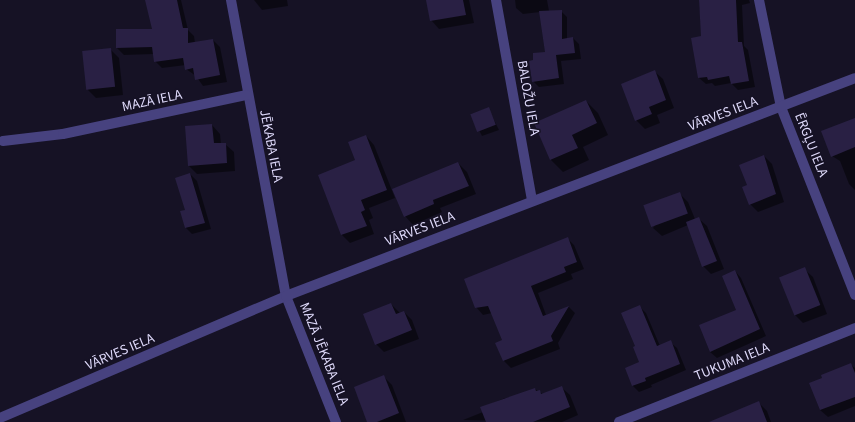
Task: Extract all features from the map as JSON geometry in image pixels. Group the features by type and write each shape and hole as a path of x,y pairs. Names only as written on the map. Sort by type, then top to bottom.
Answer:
{"street":[{"name":"JĒKABA IELA","path":"231,0 247,96 286,296"},
{"name":"BALOŽU IELA","path":"496,0 532,201"},
{"name":"ĒRGĻU IELA","path":"759,0 781,107 855,295"},
{"name":"VĀRVES IELA","path":"0,418 286,296 855,78"},
{"name":"MAZĀ IELA","path":"3,141 63,134 247,96"},
{"name":"MAZĀ JĒKABA IELA","path":"286,296 336,422"},
{"name":"TUKUMA IELA","path":"620,422 855,328"}],"building":[{"path":"145,0 177,0 183,28 188,28 188,43 213,39 220,75 195,80 193,68 185,70 183,58 154,62 152,47 116,48 116,29 152,29"},
{"path":"426,0 463,0 466,15 430,21"},
{"path":"699,0 736,0 738,42 742,42 749,81 731,84 729,76 708,80 707,77 698,78 691,38 701,36"},
{"path":"562,10 562,39 573,37 575,53 556,55 559,78 532,82 529,61 533,60 533,53 545,52 539,11"},
{"path":"111,48 115,87 86,90 82,51"},
{"path":"655,70 666,100 649,107 652,114 635,121 621,84"},
{"path":"586,100 597,123 572,135 578,148 550,160 534,123"},
{"path":"489,107 496,125 477,132 470,114"},
{"path":"855,118 855,147 831,157 821,131"},
{"path":"212,124 214,143 226,143 227,163 188,166 185,126"},
{"path":"366,135 387,190 361,200 365,210 361,212 367,226 341,235 318,175 355,160 348,142"},
{"path":"764,155 776,194 749,205 742,187 747,185 739,165"},
{"path":"458,162 469,186 433,200 434,204 404,217 392,189"},
{"path":"190,173 205,223 185,228 180,211 185,210 175,178"},
{"path":"680,192 688,214 651,227 643,205"},
{"path":"699,217 717,261 702,267 686,222"},
{"path":"568,237 577,262 564,267 566,272 531,286 543,316 569,306 551,336 553,341 503,361 495,343 502,340 488,306 475,308 464,279"},
{"path":"805,267 820,305 794,316 779,277"},
{"path":"735,270 760,329 710,352 699,325 736,310 722,276"},
{"path":"391,303 396,314 404,311 412,330 375,345 363,314"},
{"path":"640,305 657,346 671,340 680,364 645,378 646,381 632,386 625,368 639,362 633,347 635,346 621,313"},
{"path":"851,363 855,373 855,397 820,410 809,383 822,378 821,375"},
{"path":"384,375 399,413 377,422 367,422 354,387"},
{"path":"562,386 570,407 533,422 486,422 480,407 535,388 536,391 540,390 541,394"},
{"path":"759,401 767,422 709,422"}]}
